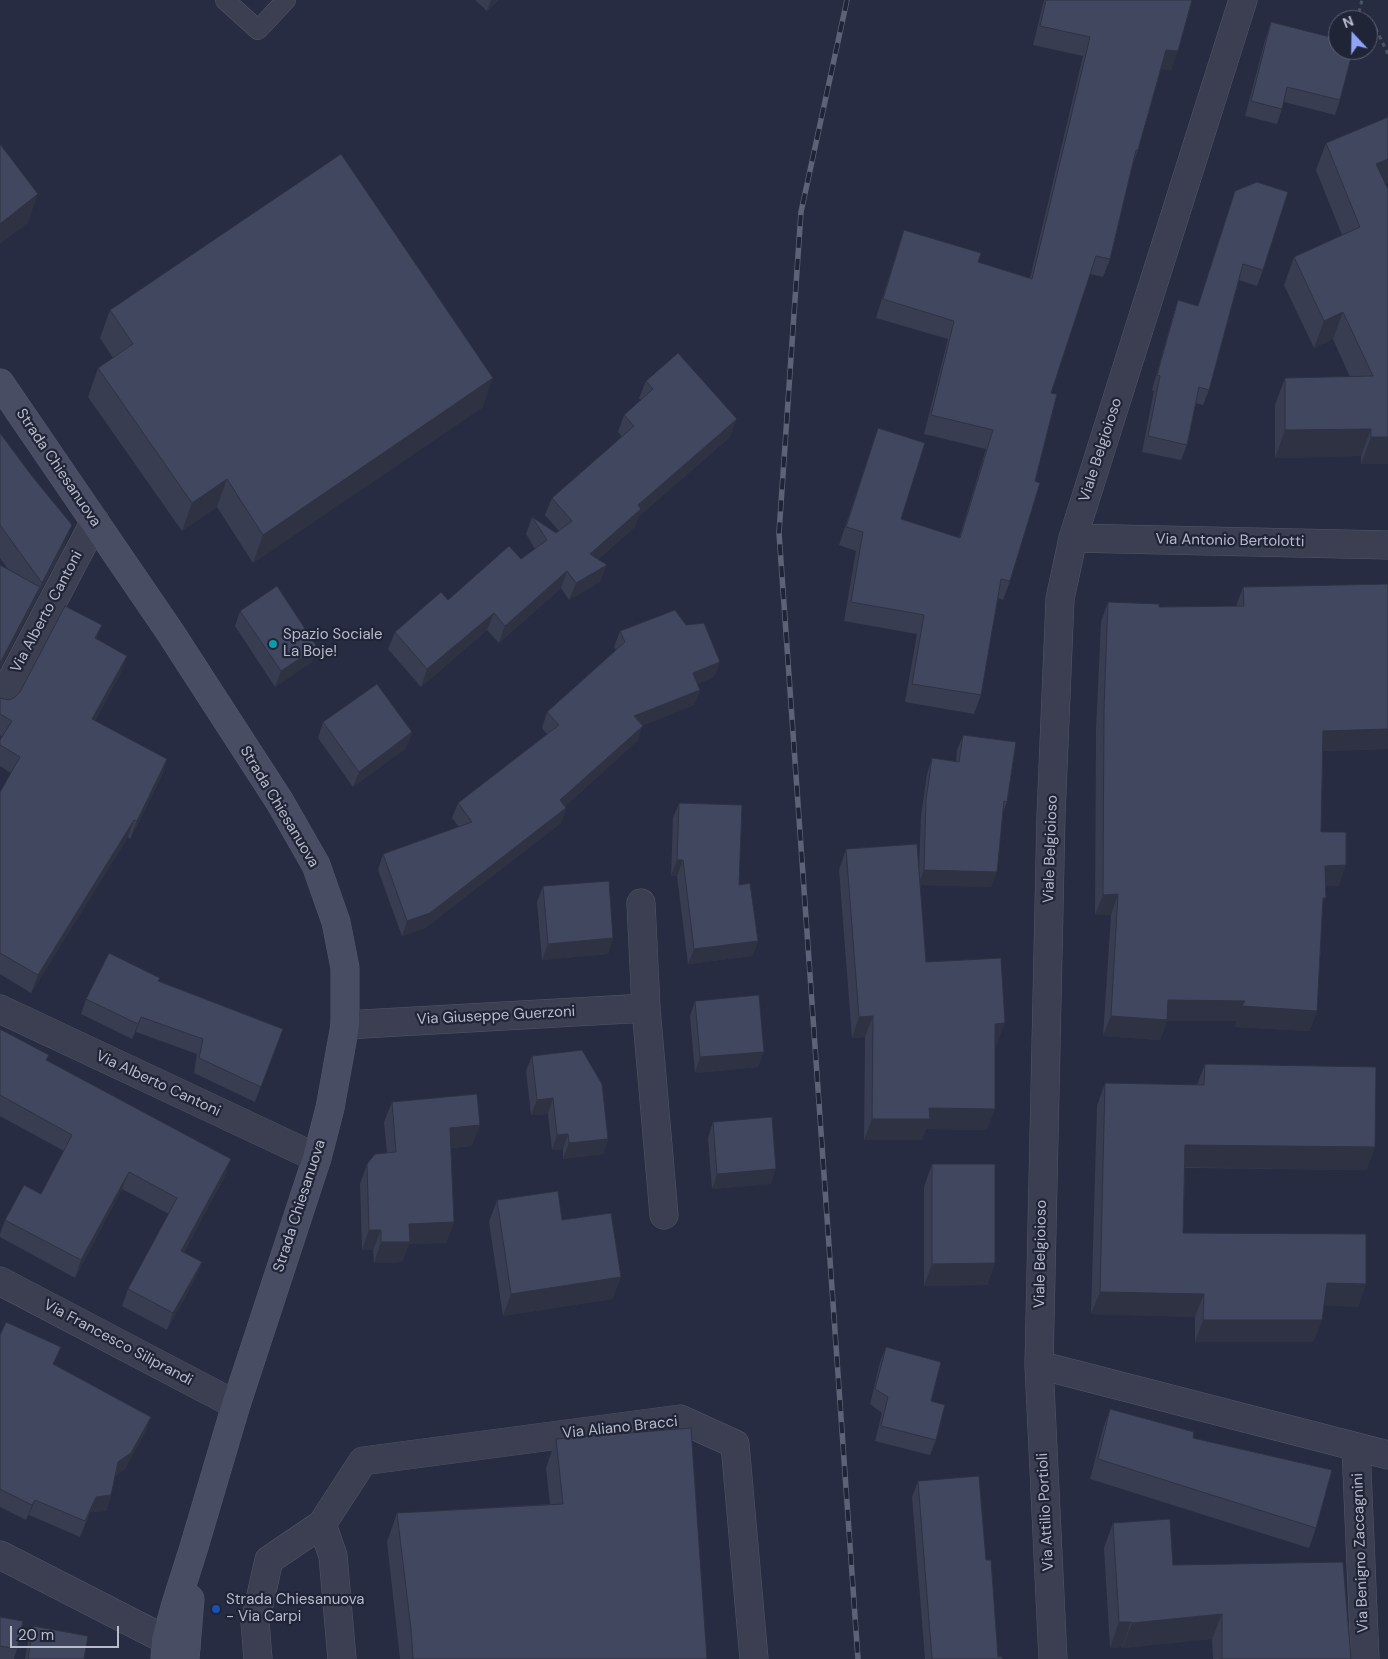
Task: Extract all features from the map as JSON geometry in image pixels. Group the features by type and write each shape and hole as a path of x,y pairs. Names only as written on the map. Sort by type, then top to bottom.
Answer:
{"main road":[{"name":"Strada Chiesanuova","path":"0,383 170,632 280,802 316,865 336,922 345,968 346,1025 330,1108 317,1158 236,1405 175,1607 176,1651"}],"street":[{"name":"Viale Belgioioso","path":"1038,1365 1051,816 1060,599 1073,538 1243,0"},
{"name":"Via Alberto Cantoni","path":"0,702 94,521"},
{"name":"Via Antonio Bertolotti","path":"1073,538 1388,545"},
{"path":"641,904 646,1008 664,1215"},
{"name":"Via Giuseppe Guerzoni","path":"346,1025 646,1008"},
{"name":"Via Alberto Cantoni","path":"0,1009 317,1158"},
{"name":"Via Francesco Siliprandi","path":"0,1281 236,1405"},
{"path":"1038,1365 1388,1455"},
{"name":"Via Attilio Portioli","path":"1038,1365 1053,1659"},
{"name":"Via Aliano Bracci","path":"258,1659 255,1622 269,1560 322,1524 363,1461 680,1419 735,1444 754,1659"},
{"name":"Via Benigno Zaccagnini","path":"1356,1447 1365,1659"},
{"path":"322,1524 333,1556 342,1659"},
{"path":"0,1555 176,1651"}],"lane":[{"path":"226,0 258,30 286,0"}],"path":[{"path":"1378,33 1388,54"}],"building":[{"path":"1046,0 1192,0 1178,51 1166,50 1138,150 1136,150 1110,259 1096,256 1051,393 1057,394 1035,481 1040,483 1010,581 1001,579 981,695 912,684 924,615 851,602 863,532 846,527 878,428 925,443 901,519 960,538 993,430 931,415 954,321 883,299 904,230 981,253 978,262 1032,279 1090,37 1040,26"},
{"path":"1271,22 1328,36 1328,60 1350,60 1340,100 1287,87 1282,109 1251,101"},
{"path":"1388,117 1388,159 1376,164 1388,189 1388,437 1371,437 1371,429 1285,430 1285,378 1373,376 1343,312 1324,321 1294,257 1360,227 1326,143"},
{"path":"0,144 38,194 0,224"},
{"path":"341,154 493,378 263,535 227,479 192,503 98,368 133,344 110,310"},
{"path":"1257,182 1288,192 1263,270 1243,264 1209,390 1199,387 1187,445 1148,436 1160,376 1157,375 1178,300 1198,306 1235,191"},
{"path":"678,353 737,419 638,505 641,509 590,554 607,565 576,583 567,571 505,626 494,613 427,669 395,632 441,592 448,600 509,546 521,559 547,540 532,517 556,533 572,521 552,498 634,426 624,415 653,389 646,381"},
{"path":"0,433 72,525 42,583 0,525"},
{"path":"0,565 40,587 0,663"},
{"path":"1388,584 1388,729 1323,731 1321,832 1346,832 1346,865 1325,866 1326,898 1323,898 1317,1011 1242,1006 1245,1001 1168,1000 1167,1020 1111,1016 1118,894 1103,895 1104,709 1108,602 1159,604 1159,607 1244,606 1243,587"},
{"name":"Spazio Sociale La Boje!","path":"277,586 317,647 281,671 240,611"},
{"path":"65,606 102,625 95,638 127,656 92,719 167,759 137,821 134,820 38,975 0,953 0,792 20,757 0,745 0,740 12,721 0,714 0,698 8,700 14,698 20,692"},
{"path":"675,610 686,625 704,623 720,662 693,673 700,690 634,716 643,726 560,800 566,808 430,913 407,921 383,854 472,822 458,803 559,725 547,712 625,642 620,631"},
{"path":"377,684 412,732 359,772 323,722"},
{"path":"963,735 1016,742 1007,802 1004,801 997,872 924,870 926,800 932,758 959,762"},
{"path":"679,803 742,805 739,885 750,883 758,941 694,949 683,860 677,860"},
{"path":"917,844 926,962 1001,958 1005,1023 995,1024 995,1109 929,1108 930,1119 872,1119 873,1016 859,1017 846,849"},
{"path":"609,881 613,938 548,944 543,886"},
{"path":"109,953 160,978 158,981 283,1029 261,1087 199,1058 203,1039 141,1017 138,1024 86,999"},
{"path":"759,995 764,1052 700,1057 695,1001"},
{"path":"0,1029 49,1055 46,1060 231,1159 181,1251 202,1262 173,1313 128,1289 177,1198 129,1172 81,1260 5,1220 24,1185 41,1194 72,1135 0,1095"},
{"path":"582,1050 602,1084 608,1139 569,1143 568,1134 557,1135 553,1098 537,1100 532,1056"},
{"path":"1205,1064 1376,1067 1375,1147 1185,1145 1183,1233 1366,1234 1366,1284 1327,1283 1322,1320 1203,1320 1204,1294 1100,1292 1105,1083 1204,1085"},
{"path":"477,1094 480,1125 450,1128 454,1222 409,1224 410,1242 381,1242 381,1230 369,1230 367,1164 375,1154 396,1152 392,1102"},
{"path":"772,1117 776,1169 717,1174 713,1122"},
{"path":"932,1164 995,1164 995,1263 932,1264"},
{"path":"558,1191 562,1220 611,1213 621,1277 511,1294 497,1200"},
{"path":"6,1322 61,1347 53,1364 151,1417 131,1453 118,1462 111,1495 96,1497 85,1521 35,1500 32,1505 0,1489 0,1335"},
{"path":"886,1347 941,1362 931,1401 945,1405 936,1440 881,1426 888,1397 875,1389"},
{"path":"1110,1409 1194,1432 1193,1438 1332,1470 1316,1528 1098,1459"},
{"path":"691,1428 707,1659 413,1659 397,1513 563,1504 556,1439"},
{"path":"979,1476 986,1560 991,1560 998,1657 1002,1656 1002,1659 932,1659 918,1481"},
{"path":"1170,1519 1173,1565 1343,1562 1351,1659 1222,1659 1222,1614 1132,1623 1119,1622 1113,1523"},
{"path":"0,1617 23,1621 17,1649 0,1646"},
{"path":"33,1626 88,1636 84,1659 28,1659"}],"railway":[{"path":"847,0 801,212 779,533 858,1659"}],"place":[{"name":"Spazio Sociale La Boje!","path":"273,644"},
{"name":"Strada Chiesanuova - Via Carpi","path":"216,1609"}]}
